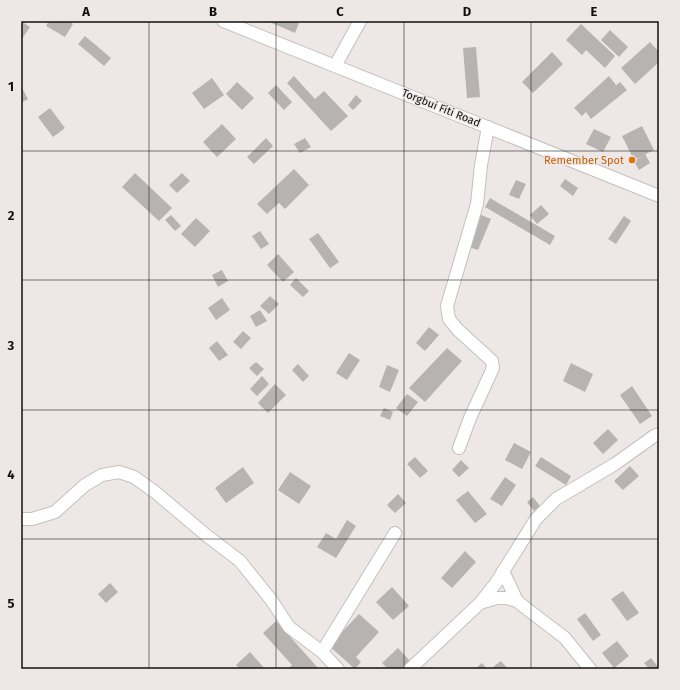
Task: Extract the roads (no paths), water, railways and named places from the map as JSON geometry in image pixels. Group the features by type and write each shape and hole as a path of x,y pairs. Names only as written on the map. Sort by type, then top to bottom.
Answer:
{"street":[{"name":"Torgbui Fiti Road","path":"223,21 659,196"},
{"path":"335,66 360,21"},
{"path":"459,448 470,418 493,368 492,361 458,330 449,319 447,306 477,204 481,166 488,127"},
{"path":"410,669 480,602 496,583 536,519 556,499 615,464 659,434"},
{"path":"21,519 32,519 55,512 85,486 102,474 119,472 134,477 156,492 206,535 240,561 272,602 289,627 322,652 338,669"},
{"path":"322,652 395,533"},
{"path":"503,571 517,601"},
{"path":"480,602 497,598 506,598 517,601 565,638 590,669"}],"place":[{"name":"Remember Spot","path":"632,160"}]}
